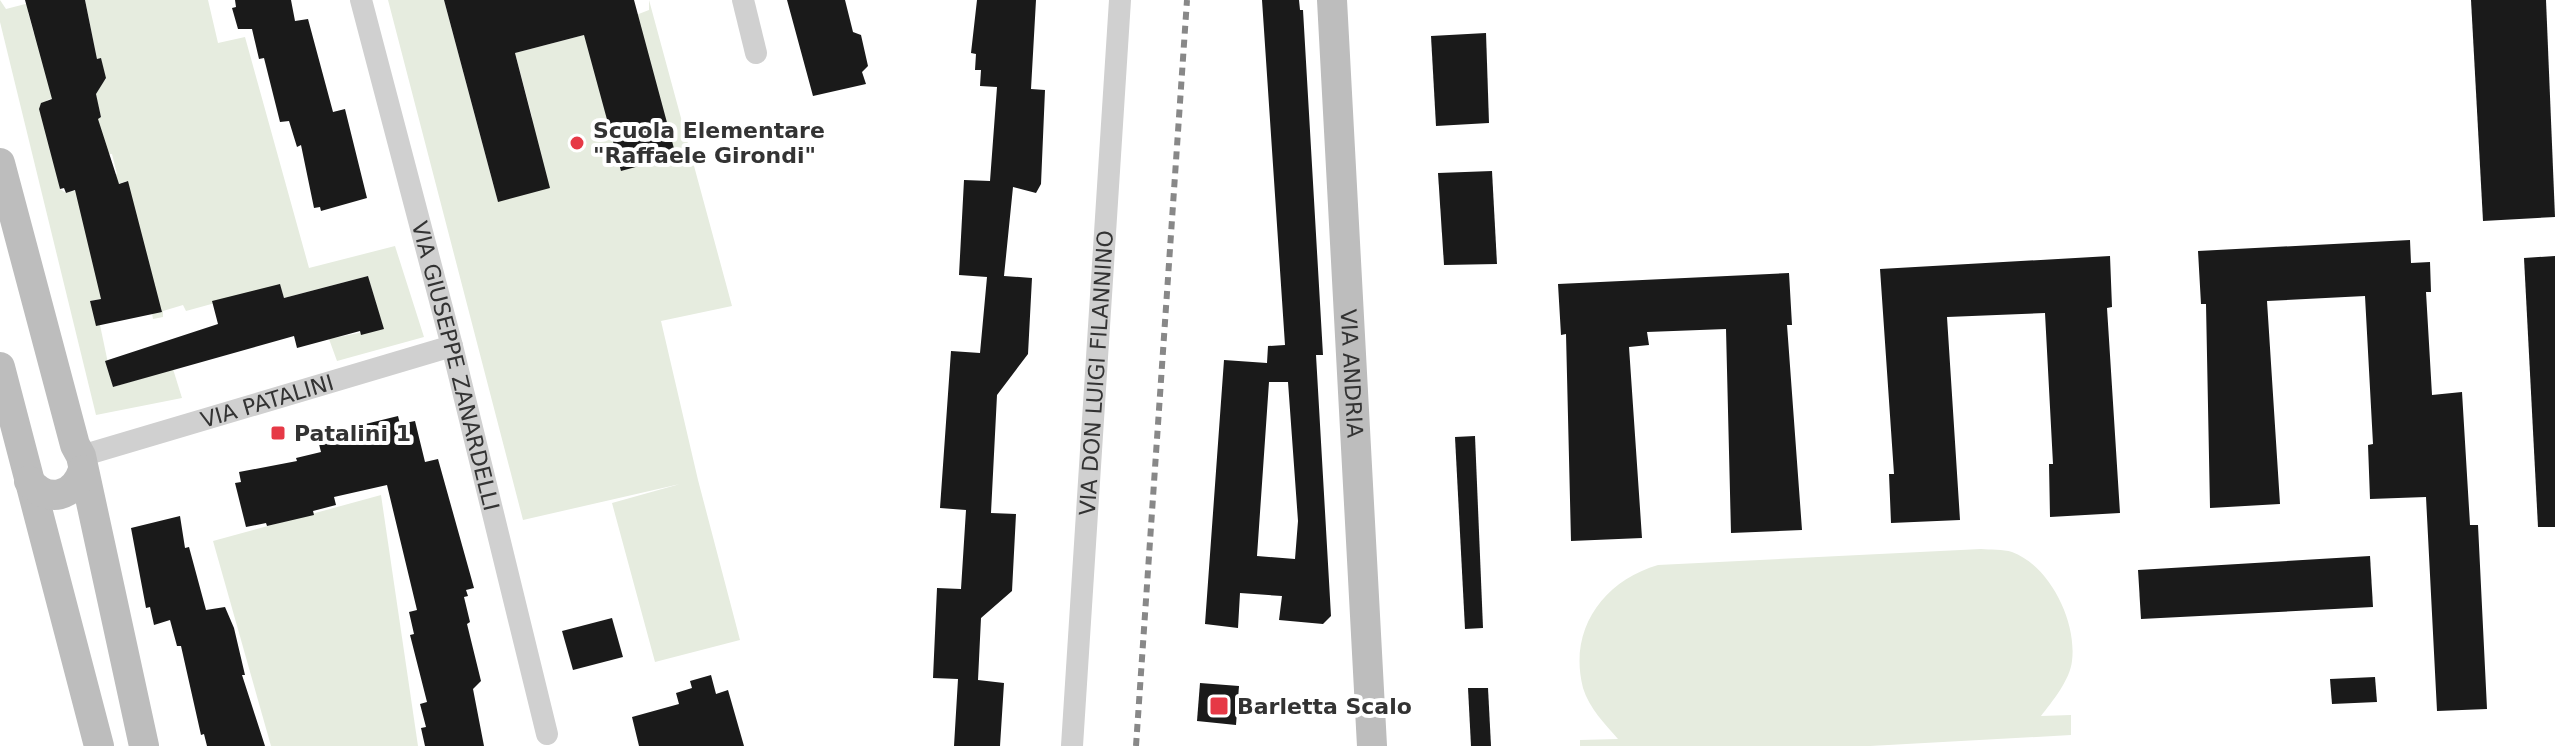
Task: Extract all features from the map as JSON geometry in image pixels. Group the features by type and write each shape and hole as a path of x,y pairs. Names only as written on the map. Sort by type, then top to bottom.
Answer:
{"street":[{"name":"VIA GIUSEPPE ZANARDELLI","path":"361,0 452,346 547,734"},
{"path":"743,0 756,53"},
{"name":"VIA DON LUIGI FILANNINO","path":"1072,746 1120,0"},
{"name":"VIA ANDRIA","path":"1332,0 1372,746"},
{"path":"0,163 80,457 144,746"},
{"name":"VIA PATALINI","path":"80,457 452,346"},
{"path":"0,367 99,746"},
{"path":"27,473 32,449 47,440 57,438 80,457"},
{"path":"27,473 47,495 59,496 71,491 80,457"}],"shaded area":[{"path":"0,0 6,9 33,2 35,10 28,12 34,34 37,34 50,90 58,97 47,100 60,189 66,193 81,189 109,297 91,301 100,325 113,387 173,369 182,398 96,415 0,22"},
{"path":"85,0 208,0 218,43 245,37 309,268 395,246 424,337 337,361 329,339 383,328 368,276 284,298 280,285 186,311 183,305 163,311 163,317 153,319 127,181 112,186 110,176 117,174 112,154 108,154 93,120 101,117 96,96 89,97 106,79 101,59 97,59"},
{"name":"Scuola Elementare \"Raffaele Girondi\"","path":"388,0 444,0 498,202 532,117 515,53 584,35 649,10 649,0 732,306 661,321 740,640 655,662 612,503 680,484 523,520"},
{"path":"381,495 418,746 271,746 213,541"},
{"path":"1981,549 2008,551 2026,559 2049,582 2058,597 2070,629 2071,668 2041,716 2071,715 2071,735 1870,746 1580,746 1580,740 1618,739 1589,702 1583,688 1581,647 1594,611 1606,596 1638,572 1658,565"}],"building":[{"path":"25,0 85,0 97,59 101,58 106,78 96,94 101,117 98,119 119,184 128,181 162,312 96,326 90,301 101,299 75,190 66,193 64,188 60,189 39,109 41,103 52,99"},
{"path":"235,0 291,0 295,21 308,19 333,112 345,109 367,198 321,211 320,207 314,208 301,145 297,147 289,121 280,122 264,58 259,59 252,29 238,29 232,8 236,7"},
{"path":"444,0 634,0 676,156 621,171 584,35 515,53 550,188 498,202"},
{"path":"787,0 845,0 853,32 861,35 868,66 862,72 866,84 813,96"},
{"path":"977,0 1036,0 1031,89 1045,90 1041,184 1036,193 1013,187 1004,276 1032,278 1028,354 997,395 991,513 1016,514 1012,591 981,618 978,680 1004,683 1000,746 954,746 958,679 933,678 937,588 961,589 966,510 940,508 951,351 980,353 987,277 959,275 964,180 990,181 997,87 980,86 981,70 975,70 976,54 971,53"},
{"path":"1262,0 1299,0 1300,10 1303,10 1323,355 1316,355 1331,616 1323,624 1279,620 1282,596 1240,593 1238,628 1205,624 1224,360 1267,363 1268,346 1285,345","holes":["1269,382 1288,382 1298,521 1295,559 1257,556"]},
{"path":"2471,0 2546,0 2555,217 2483,221"},
{"path":"1486,33 1489,123 1436,126 1431,36"},
{"path":"1492,171 1497,264 1444,265 1438,173"},
{"path":"2410,240 2411,263 2430,262 2431,292 2426,292 2432,395 2462,392 2470,525 2478,525 2487,709 2437,711 2426,497 2370,499 2368,445 2373,444 2365,296 2267,301 2280,504 2210,508 2206,304 2201,304 2198,251"},
{"path":"2110,256 2112,307 2107,308 2120,513 2050,517 2049,464 2053,464 2045,313 1947,317 1960,520 1891,523 1889,474 1894,474 1880,269"},
{"path":"2555,256 2555,527 2538,527 2524,258"},
{"path":"1789,273 1792,325 1787,325 1802,530 1731,533 1726,329 1647,332 1649,345 1629,347 1642,538 1571,541 1566,334 1561,335 1558,284"},
{"path":"368,276 384,329 361,335 360,331 297,348 294,336 113,387 105,361 218,324 212,301 280,284 284,298"},
{"path":"398,416 400,424 415,421 425,462 438,459 474,588 466,590 468,596 464,597 470,622 467,624 481,681 473,689 484,746 425,746 421,728 426,727 420,704 427,702 410,635 414,634 409,612 417,610 387,485 334,497 336,505 313,511 314,515 267,526 266,523 246,527 235,483 241,482 239,472 297,461 296,458 321,452 318,440 338,436 337,431"},
{"path":"1475,436 1483,628 1465,629 1455,437"},
{"path":"180,516 185,548 189,547 206,610 225,607 234,628 245,675 242,675 265,746 207,746 204,734 201,735 181,646 177,646 170,620 154,625 150,607 146,608 131,528"},
{"path":"2370,556 2373,607 2141,619 2138,570"},
{"path":"612,618 623,657 573,670 562,631"},
{"path":"711,675 716,694 728,690 744,746 639,746 632,717 679,704 676,693 692,688 690,681"},
{"path":"2375,677 2377,702 2332,704 2330,679"},
{"path":"1200,683 1239,686 1236,725 1197,721"},
{"path":"1468,688 1488,688 1491,746 1471,746"}],"railway":[{"path":"1136,746 1187,0"}],"place":[{"name":"Scuola Elementare \"Raffaele Girondi\"","path":"577,143"},
{"name":"Patalini 1","path":"278,433"},
{"name":"Barletta Scalo","path":"1219,706"}]}
